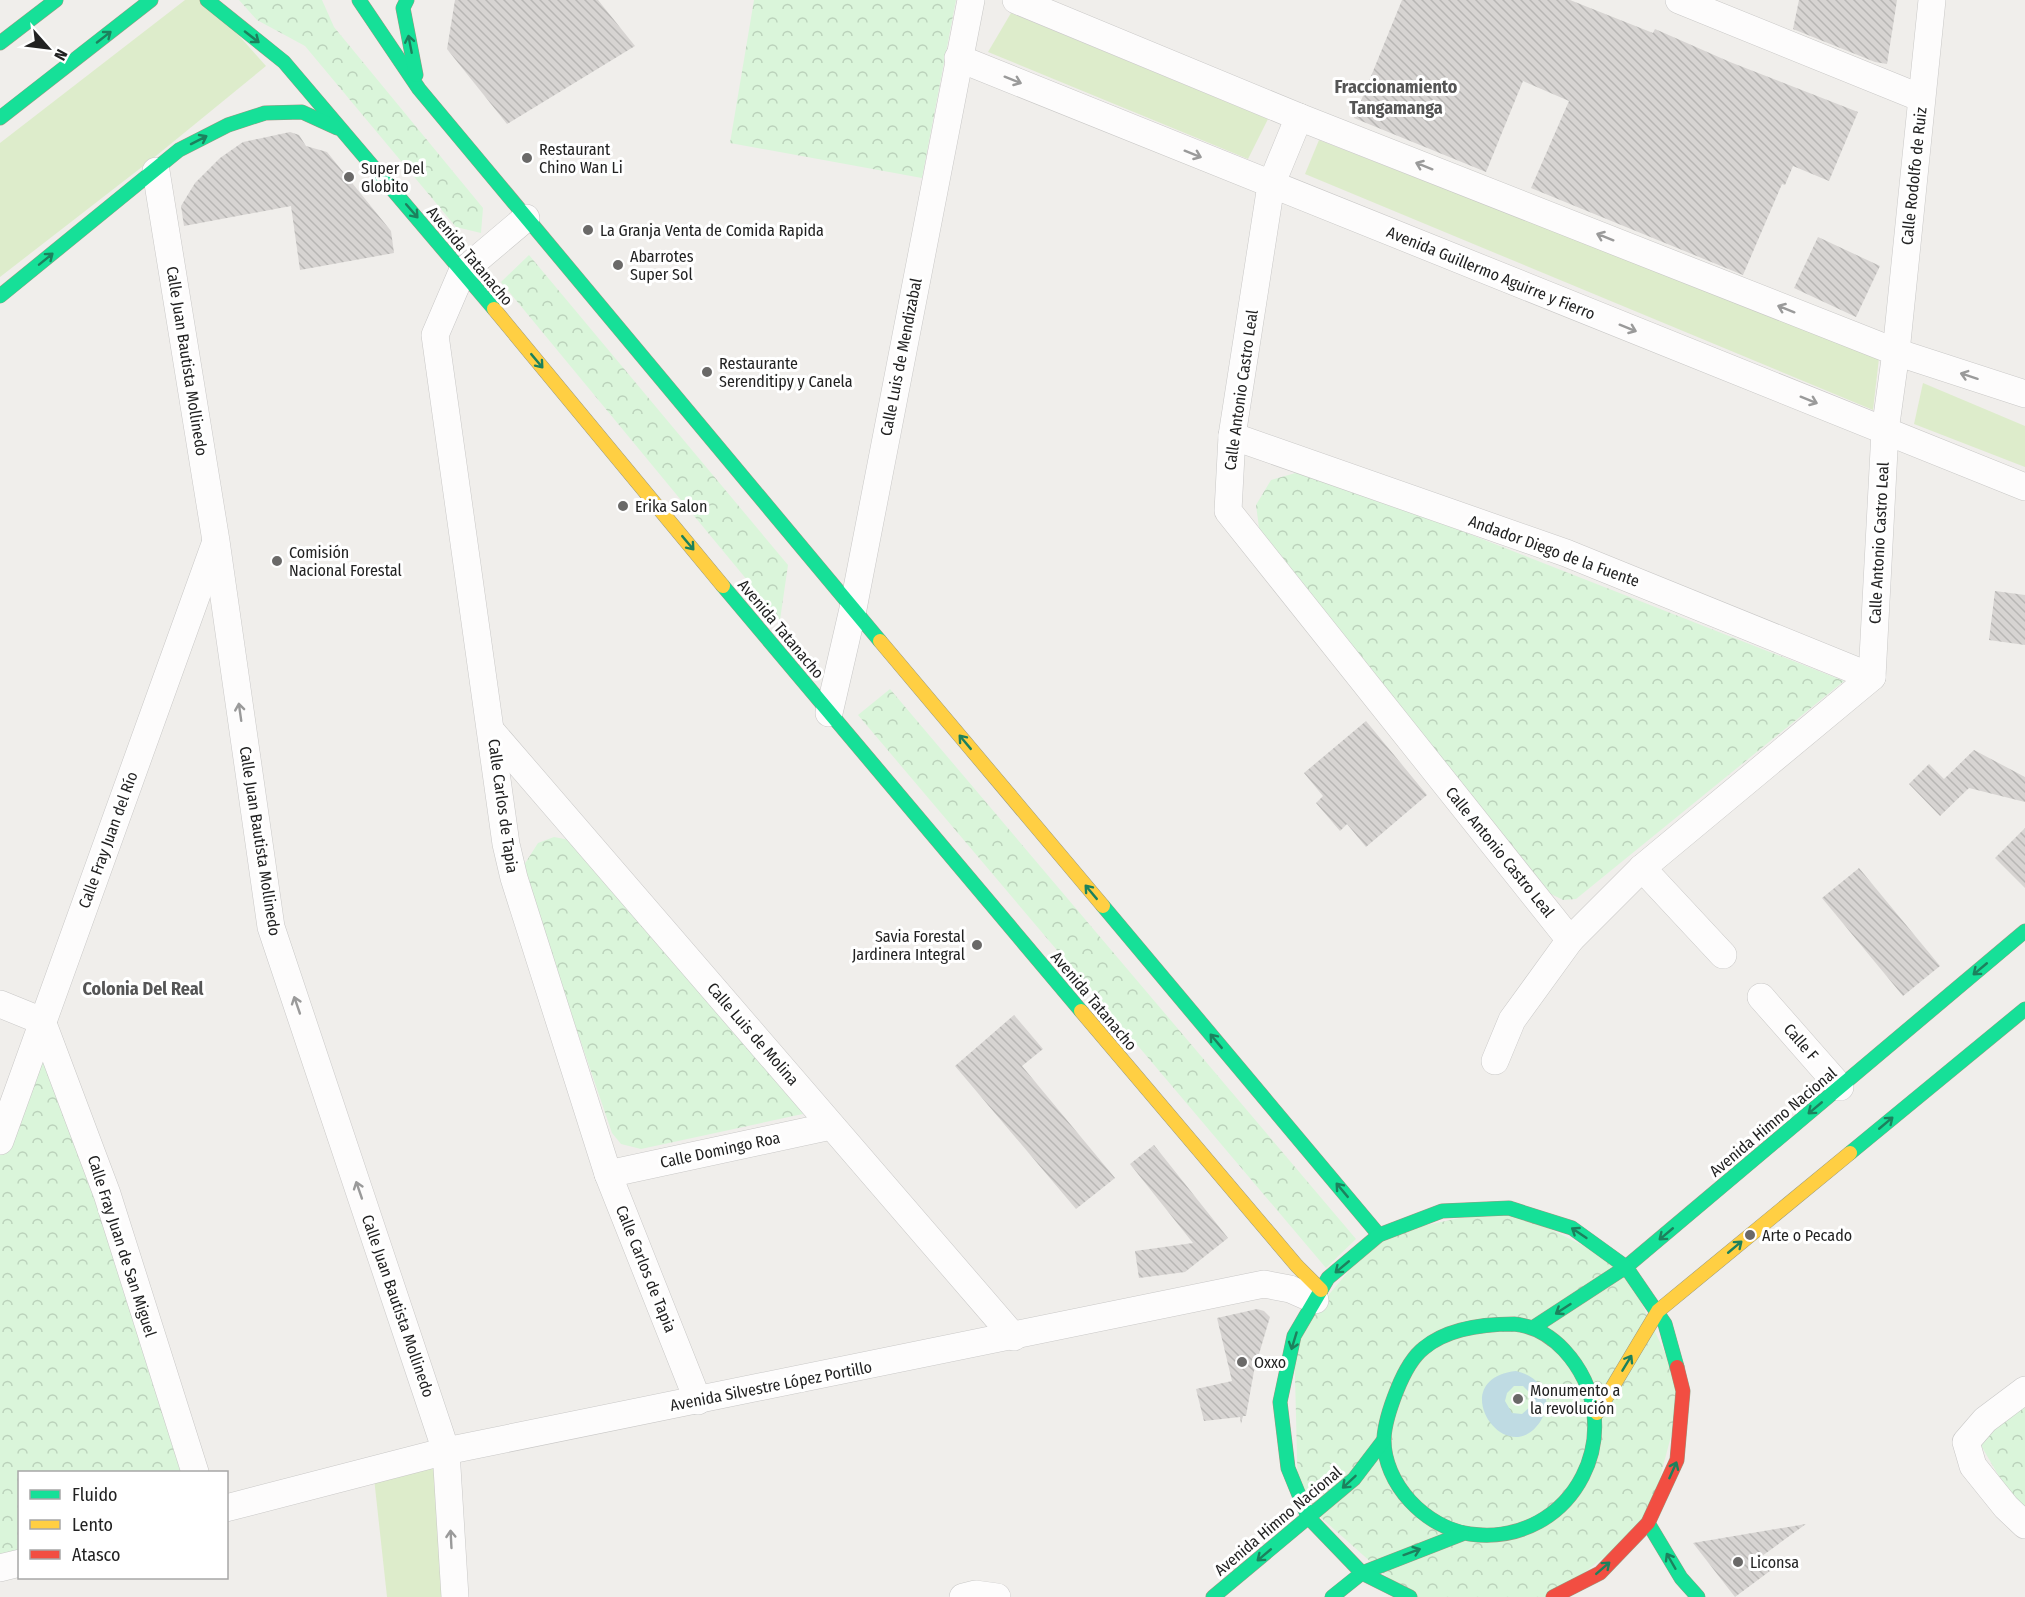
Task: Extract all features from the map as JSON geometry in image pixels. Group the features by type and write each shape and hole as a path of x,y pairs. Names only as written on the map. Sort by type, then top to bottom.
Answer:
{"main road":[{"path":"0,44 56,0"},
{"path":"0,118 151,0"},
{"name":"Avenida Tatanacho","path":"207,0 284,62 1297,1266 1318,1295"},
{"path":"359,0 419,89 525,218 1379,1235"},
{"path":"407,0 403,8 419,89"},
{"path":"0,296 179,150 228,125 266,113 302,112 342,130"},
{"name":"Avenida Himno Nacional","path":"1534,1327 1626,1267 2025,931"},
{"path":"1597,1413 1658,1311 2014,1027 2025,1009"},
{"path":"1410,1597 1362,1573 1308,1517 1288,1468 1280,1402 1294,1336 1328,1278 1379,1235 1442,1211 1509,1208 1572,1228 1626,1267 1665,1324 1683,1391 1677,1460 1648,1523 1600,1573 1553,1597"},
{"path":"1476,1325 1534,1327 1564,1348 1586,1378 1597,1413 1595,1449 1583,1481 1561,1509 1531,1528 1497,1536 1462,1534 1429,1520 1403,1496 1385,1464 1383,1441 1387,1410 1405,1373 1424,1347 1476,1325"},
{"name":"Avenida Himno Nacional","path":"1214,1597 1354,1479 1383,1441"},
{"path":"1648,1523 1681,1578 1698,1597"},
{"path":"1332,1597 1362,1573 1462,1534"}],"street":[{"name":"Calle Luis de Mendizabal","path":"830,713 853,609 971,0"},
{"path":"1016,0 1299,117 1896,352 2025,394"},
{"path":"1679,0 1921,99"},
{"name":"Calle Rodolfo de Ruiz","path":"1896,352 1932,0"},
{"name":"Avenida Guillermo Aguirre y Fierro","path":"958,58 2025,487"},
{"name":"Calle Antonio Castro Leal","path":"1299,117 1271,185 1232,436 1228,511 1570,940"},
{"name":"Calle Juan Bautista Mollinedo","path":"156,171 216,540 271,927 447,1451 455,1597"},
{"name":"Calle Carlos de Tapia","path":"525,218 462,272 435,335 506,844 514,878 608,1174 698,1401"},
{"name":"Calle Antonio Castro Leal","path":"1872,677 1885,431 1896,352"},
{"name":"Andador Diego de la Fuente","path":"1232,436 1566,553 1872,677"},
{"name":"Calle Fray Juan del Río","path":"0,1141 216,540"},
{"path":"1495,1061 1512,1020 1570,940 1642,868 1872,677"},
{"name":"Calle Luis de Molina","path":"492,732 1014,1337"},
{"path":"1642,868 1723,955"},
{"name":"Calle F","path":"1761,997 1840,1087"},
{"path":"0,1004 42,1022"},
{"name":"Calle Fray Juan de San Miguel","path":"42,1022 107,1194 194,1471"},
{"name":"Calle Domingo Roa","path":"608,1174 831,1126"},
{"name":"Avenida Silvestre López Portillo","path":"228,1507 447,1451 1014,1337 1264,1284 1318,1295"},
{"path":"2025,1390 1985,1420 1966,1442 1973,1466 2006,1507 2025,1525"},
{"path":"0,1568 18,1564"},
{"path":"963,1597 975,1594 997,1597"}],"green space":[{"path":"185,0 207,0 266,66 151,160 0,277 0,143"},
{"path":"239,0 322,0 334,27 483,208 481,233 456,227 305,46 257,20"},
{"path":"754,0 956,0 922,178 730,143"},
{"path":"1011,13 1268,119 1248,159 988,52"},
{"path":"1319,140 1879,358 1873,410 1305,174"},
{"path":"529,255 788,565 780,620 501,282"},
{"path":"1923,383 2025,426 2025,467 1914,424"},
{"path":"1306,470 1844,681 1576,899 1563,900 1549,893 1260,535 1256,505 1271,480"},
{"path":"890,689 1356,1239 1326,1268 858,715"},
{"path":"554,837 575,841 812,1112 641,1149 621,1144 612,1133 529,890 524,865 538,843"},
{"path":"42,1021 195,1471 18,1471 18,1563 0,1568 0,1141"},
{"path":"1508,1208 1624,1266 1683,1391 1648,1523 1553,1597 1410,1597 1298,1497 1294,1336 1379,1235"},
{"path":"2025,1403 2025,1509 2011,1497 1979,1442"},
{"path":"446,1451 455,1597 387,1597 373,1469"}],"water":[{"path":"1516,1371 1532,1378 1543,1390 1546,1397 1545,1413 1540,1422 1526,1435 1511,1437 1498,1430 1488,1419 1482,1404 1484,1390 1495,1378","holes":["1514,1386 1523,1386 1533,1396 1532,1405 1522,1414 1512,1413 1505,1401 1507,1393"]}],"building":[{"path":"455,0 598,0 635,46 507,124 447,49"},
{"path":"1402,0 1570,0 1653,33 1655,29 1730,62 1858,112 1829,181 1793,166 1785,185 1782,184 1743,275 1531,188 1569,101 1523,81 1486,172 1354,118"},
{"path":"1799,0 1897,0 1887,64 1875,62 1793,29"},
{"path":"290,132 299,135 306,146 327,152 391,231 394,253 300,270 291,206 184,226 181,206 195,183 220,158 243,142"},
{"path":"1818,237 1880,266 1856,317 1794,288"},
{"path":"1995,591 2025,595 2025,645 1989,640"},
{"path":"1366,721 1427,795 1366,847 1347,824 1340,831 1316,803 1323,796 1304,773"},
{"path":"1974,750 2025,777 2025,802 1969,788 1940,816 1909,784 1929,764 1944,779"},
{"path":"2025,828 2025,888 1995,858"},
{"path":"1859,868 1940,966 1903,996 1822,898"},
{"path":"1014,1015 1043,1049 1022,1066 1115,1178 1076,1209 955,1066"},
{"path":"1154,1145 1228,1238 1185,1272 1139,1278 1135,1251 1193,1243 1130,1164"},
{"name":"Oxxo","path":"1257,1309 1264,1311 1270,1317 1254,1371 1246,1416 1243,1416 1241,1424 1240,1417 1204,1421 1196,1389 1232,1381 1217,1318"},
{"name":"Liconsa","path":"1806,1524 1762,1556 1774,1568 1735,1597 1693,1543"}],"traffic: fast":[{"path":"0,43 56,0"},
{"path":"0,118 151,0"},
{"path":"207,0 284,62 494,309"},
{"path":"359,0 419,89 880,641"},
{"path":"407,0 403,8 416,75"},
{"path":"0,296 179,150 228,125 265,113 302,112 337,128"},
{"path":"723,586 1081,1011"},
{"path":"1103,906 1379,1235"},
{"path":"1534,1327 1626,1267 2025,931"},
{"path":"1850,1153 2025,1009"},
{"path":"1410,1597 1362,1573 1308,1517 1288,1468 1280,1402 1294,1336 1328,1278 1379,1235 1442,1211 1509,1208 1572,1228 1626,1267 1665,1324 1677,1367"},
{"path":"1514,1324 1535,1329 1553,1340 1564,1350 1585,1381 1594,1413 1593,1446 1583,1476 1564,1502 1539,1522 1507,1533 1470,1534 1438,1523 1423,1513 1399,1487 1386,1455 1384,1438 1386,1425 1405,1373 1411,1362 1424,1348 1444,1336 1467,1328 1514,1324"},
{"path":"1213,1597 1354,1479 1383,1441"},
{"path":"1648,1523 1681,1578 1698,1597"},
{"path":"1332,1597 1362,1573 1462,1534"}],"traffic: slow":[{"path":"494,309 723,586"},
{"path":"880,641 1103,906"},
{"path":"1081,1011 1297,1266 1321,1290"},
{"path":"1597,1413 1658,1311 1850,1153"}],"traffic: jam":[{"path":"1553,1597 1600,1573 1648,1523 1677,1460 1683,1391 1677,1367"}],"place":[{"name":"Restaurant Chino Wan Li","path":"527,158"},
{"name":"Super Del Globito","path":"349,177"},
{"name":"La Granja Venta de Comida Rapida","path":"588,230"},
{"name":"Abarrotes Super Sol","path":"618,265"},
{"name":"Restaurante Serenditipy y Canela","path":"707,372"},
{"name":"Erika Salon","path":"623,506"},
{"name":"Comisión Nacional Forestal","path":"277,561"},
{"name":"Savia Forestal Jardinera Integral","path":"977,945"},
{"name":"Arte o Pecado","path":"1750,1235"},
{"name":"Oxxo","path":"1242,1362"},
{"name":"Monumento a la revolución","path":"1518,1399"},
{"name":"Liconsa","path":"1738,1562"}],"district":[{"name":"Fraccionamiento Tangamanga","path":"1396,97"},
{"name":"Colonia Del Real","path":"143,989"}]}
